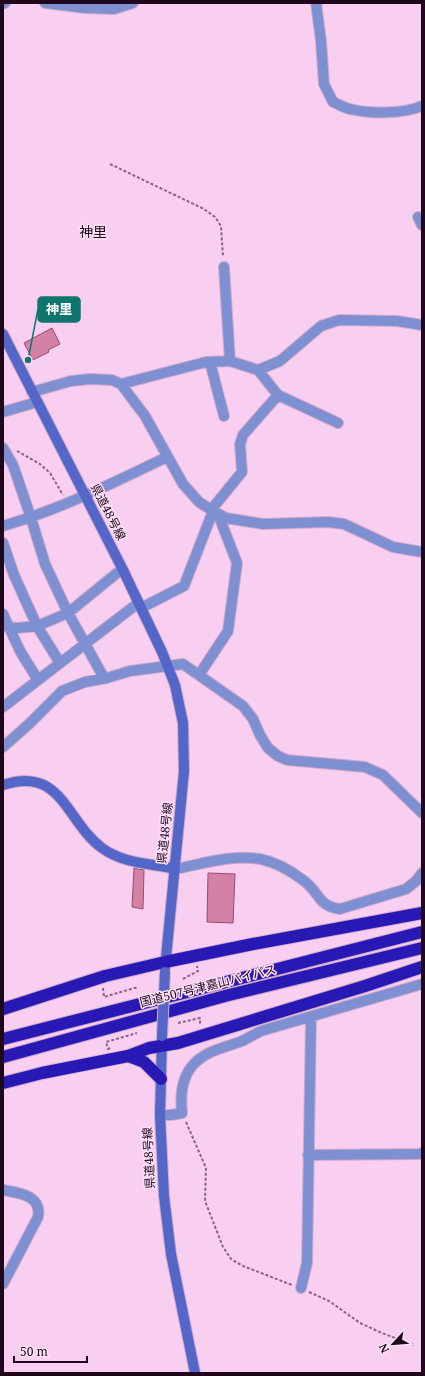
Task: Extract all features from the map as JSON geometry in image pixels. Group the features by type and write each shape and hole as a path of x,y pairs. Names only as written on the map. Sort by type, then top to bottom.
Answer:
{"highway":[{"path":"3,1009 105,976 165,967 253,944 422,913"},
{"name":"国道507号津嘉山バイパス","path":"3,1039 422,932"},
{"name":"国道507号津嘉山バイパス","path":"3,1056 225,996 422,948"},
{"path":"3,1083 42,1073 128,1056 162,1041 178,1043 422,967"},
{"path":"128,1056 144,1062 161,1079"}],"main road":[{"name":"県道48号線","path":"3,334 123,570 168,666 175,685 180,706 184,740 184,771 165,967 160,1115 164,1196 169,1240 181,1308 195,1373"},
{"path":"3,785 24,780 40,783 52,789 60,797 82,829 91,839 114,856 130,862 174,869"}],"street":[{"path":"45,3 85,8 114,9 133,3"},
{"path":"316,3 321,41 324,84 333,102 349,109 366,112 388,112 416,109 422,106"},
{"path":"224,266 230,361"},
{"path":"258,370 280,362 321,326 339,320 397,321 422,325"},
{"path":"121,384 210,362 230,361 258,370 278,395 338,423"},
{"path":"210,362 224,416"},
{"path":"32,392 71,381 90,379 112,380 121,384 145,416 183,484 199,502 226,518 263,524 328,522 344,524 393,547 422,552"},
{"path":"3,707 133,607 140,606 184,586 214,512 242,472 240,444 243,435 278,395"},
{"path":"3,412 37,402"},
{"path":"3,448 13,465 45,564 68,613 104,678"},
{"path":"3,526 31,518 86,496 167,457"},
{"path":"199,675 228,631 237,563 214,512"},
{"path":"3,543 14,575 37,626 60,663"},
{"path":"6,626 18,628 37,626 68,613 117,573 123,570"},
{"path":"3,614 6,626 38,680"},
{"path":"3,748 30,724 62,690 85,682 130,671 183,664 243,706 253,719 268,748 278,756 287,760 365,767 383,775 422,813"},
{"path":"174,869 244,857 260,859 278,865 304,880 315,890 322,902 330,908 340,909 406,889 416,882 422,873"},
{"path":"160,1115 182,1113 182,1089 186,1075 197,1061 215,1051 242,1041 261,1031 311,1018 422,984"},
{"path":"301,1288 307,1262 311,1018"},
{"path":"308,1155 422,1154"},
{"path":"3,1190 31,1198 39,1210 38,1217 3,1284"}],"path":[{"path":"110,164 204,209 215,217 221,226 224,266"},
{"path":"15,450 40,464 50,473 67,503"},
{"path":"109,986 102,988 104,997 138,987"},
{"path":"178,1023 200,1018 200,1026"},
{"path":"116,1047 108,1049 106,1042 137,1033"},
{"path":"182,1113 206,1168 205,1201 223,1247 231,1259 243,1266 301,1288 329,1301 360,1323 414,1345"}],"building":[{"path":"52,328 60,344 48,350 49,352 33,360 24,343"},
{"path":"134,868 144,870 143,909 132,907"},
{"path":"208,873 235,874 233,923 207,922"}],"place":[{"name":"神里","path":"28,360"}],"district":[{"name":"神里","path":"93,232"}]}
